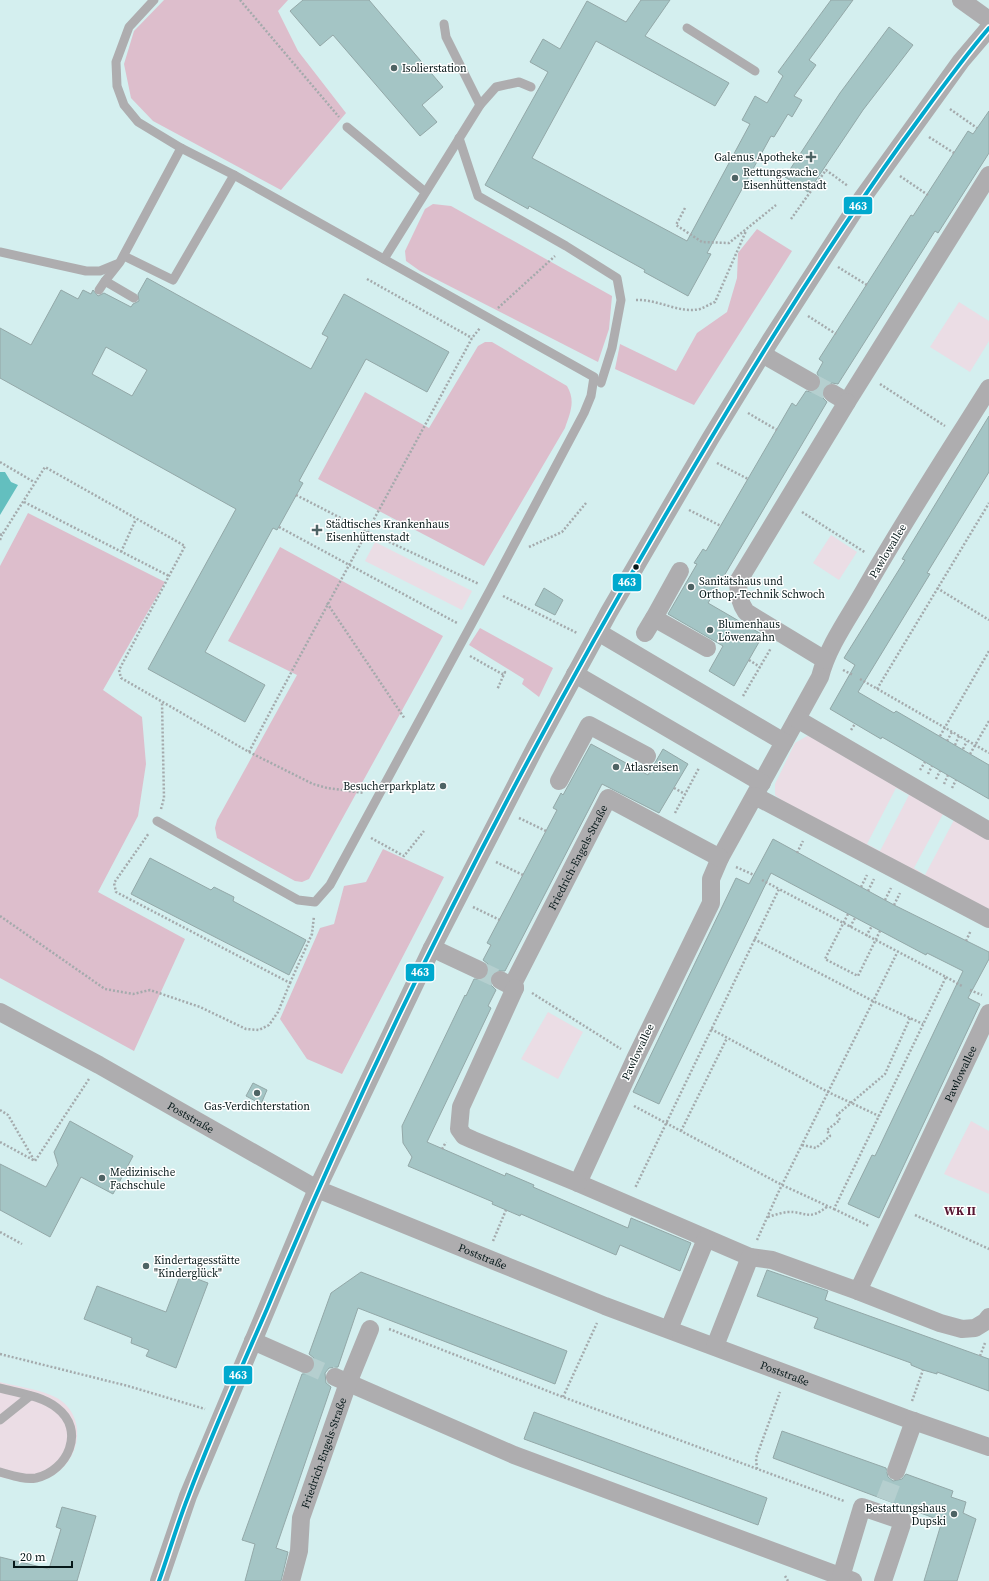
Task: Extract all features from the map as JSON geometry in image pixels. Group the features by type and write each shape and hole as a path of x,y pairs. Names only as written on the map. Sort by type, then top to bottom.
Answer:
{"street":[{"path":"961,0 989,20"},
{"path":"160,1581 188,1496 317,1189 432,948 575,674 700,455 792,306 863,197 961,61 989,28"},
{"path":"825,660 746,612 741,604 738,588 739,580 785,501 840,398 864,374 989,176"},
{"path":"762,354 812,382"},
{"name":"Pawlowallee","path":"578,1183 635,1058 711,903 711,879 720,858 820,677 825,660 881,562 989,388"},
{"path":"680,571 649,625 707,648"},
{"path":"598,632 784,742"},
{"path":"575,674 708,751 758,789 989,919"},
{"path":"797,719 989,831"},
{"path":"559,781 589,725 647,756"},
{"name":"Friedrich-Engels-Straße","path":"578,1183 464,1136 459,1129 461,1107 510,984 608,798 720,858"},
{"path":"432,948 479,970"},
{"name":"Poststraße","path":"0,1012 99,1065 317,1189 486,1259 605,1306 989,1447"},
{"name":"Pawlowallee","path":"858,1291 989,1013"},
{"path":"578,1183 750,1257 772,1260 940,1323 962,1329 975,1328 985,1322 989,1317"},
{"path":"669,1329 706,1239"},
{"path":"715,1346 750,1257"},
{"name":"Friedrich-Engels-Straße","path":"292,1581 299,1551 300,1518 341,1380 370,1329"},
{"path":"253,1341 305,1364"},
{"path":"341,1380 514,1455 847,1579 862,1507 883,1507 904,1521 883,1581"},
{"path":"896,1471 910,1419"}],"lane":[{"path":"154,0 129,27 116,62 117,86 124,105 138,122 181,148 234,175 594,377 591,396 584,413 490,590 457,648 330,885 315,902 298,900 157,821"},
{"path":"444,24 446,37 480,105"},
{"path":"687,28 755,71"},
{"path":"384,259 424,191 480,105 496,87 519,82 531,87"},
{"path":"347,127 424,191"},
{"path":"459,138 478,196 566,246 617,278 621,300 612,348 601,383"},
{"path":"99,290 104,281 122,259 181,148"},
{"path":"122,259 173,280 234,175"},
{"path":"0,252 86,271 100,271 122,259"},
{"path":"104,281 134,298"},
{"path":"0,1388 47,1401 59,1409 66,1418 70,1428 70,1450 65,1460 56,1468 43,1476 24,1478 0,1472"},
{"path":"0,1420 30,1396"}],"path":[{"path":"240,0 347,127"},
{"path":"934,98 978,128"},
{"path":"914,127 954,153"},
{"path":"885,167 928,194"},
{"path":"791,220 826,170 863,197"},
{"path":"685,208 676,225 702,242 729,243 746,231 776,205"},
{"path":"621,300 648,299 683,310 700,309 715,302 746,231"},
{"path":"249,752 327,603 368,532 472,338 489,317 566,246"},
{"path":"823,258 867,285"},
{"path":"367,279 472,338"},
{"path":"792,306 836,334"},
{"path":"864,374 959,435"},
{"path":"731,404 777,430"},
{"path":"700,455 748,479"},
{"path":"0,462 34,482"},
{"path":"0,540 1,535 24,502 34,482 44,467 185,546 119,670 121,678 249,752 313,784 327,788 378,795"},
{"path":"296,495 368,532 578,633"},
{"path":"674,501 721,526"},
{"path":"785,501 881,562"},
{"path":"24,502 169,576"},
{"path":"506,558 562,532 586,503"},
{"path":"877,689 989,503"},
{"path":"121,552 136,519"},
{"path":"279,527 348,566 468,629"},
{"path":"937,588 989,620"},
{"path":"327,603 413,732"},
{"path":"734,712 780,632"},
{"path":"457,648 502,674 505,672 497,690"},
{"path":"940,736 989,651"},
{"path":"749,660 760,667"},
{"path":"860,679 989,753"},
{"path":"162,702 164,798 157,821 114,883 116,892 290,983"},
{"path":"970,754 989,721"},
{"path":"947,741 952,732"},
{"path":"955,745 960,736"},
{"path":"962,750 967,741"},
{"path":"666,829 708,751"},
{"path":"674,788 685,794"},
{"path":"503,810 546,831"},
{"path":"359,831 404,856 424,831"},
{"path":"480,854 523,875"},
{"path":"762,880 897,953 962,986"},
{"path":"627,1205 665,1122 779,889"},
{"path":"457,899 500,920"},
{"path":"0,916 105,989 133,994 150,990 200,1008 246,1029 259,1030 269,1025 278,1012 312,934 315,902"},
{"path":"848,914 842,923 825,959 858,976 880,931"},
{"path":"850,927 855,918"},
{"path":"866,936 872,926"},
{"path":"754,939 873,1001 923,1024"},
{"path":"750,1257 782,1185 897,953"},
{"path":"834,1209 946,977"},
{"path":"510,984 635,1058"},
{"path":"970,990 989,999"},
{"path":"802,1144 816,1148 821,1144 830,1136 827,1130 840,1120 837,1115 885,1074 910,1018"},
{"path":"711,1029 828,1092 879,1116"},
{"path":"681,1131 727,1038"},
{"path":"35,1161 99,1065"},
{"path":"617,1098 782,1185 885,1234"},
{"path":"0,1110 8,1115 35,1161"},
{"path":"0,1142 35,1161"},
{"path":"768,1217 788,1212 806,1216 818,1214 828,1206"},
{"path":"898,1207 989,1249"},
{"path":"486,1259 506,1210"},
{"path":"0,1232 22,1244"},
{"path":"563,1397 605,1306"},
{"path":"370,1329 380,1325 563,1397 862,1507"},
{"path":"0,1354 128,1386 223,1414"},
{"path":"910,1419 923,1370"},
{"path":"757,1469 756,1458 787,1374"}],"shaded area":[{"path":"164,0 288,0 278,11 298,51 346,113 281,190 153,121 131,98 124,64 134,31"},
{"path":"433,204 451,206 612,296 609,329 598,362 420,271 406,261 405,251 425,209"},
{"path":"757,229 792,251 694,405 615,369 620,344 676,371 697,333 727,312 737,278 738,253"},
{"path":"959,302 989,321 989,341 970,372 930,347"},
{"path":"485,342 492,342 567,386 570,391 572,402 565,428 484,566 318,479 365,392 429,428 478,346"},
{"path":"28,513 165,582 103,690 142,717 146,764 138,816 98,892 185,939 134,1051 0,978 0,566"},
{"path":"831,535 857,552 839,580 813,563"},
{"path":"375,542 472,591 462,610 365,561"},
{"path":"280,547 443,636 309,879 302,882 295,881 217,838 215,828 217,820 297,675 228,641"},
{"path":"480,628 553,668 539,697 522,684 524,679 469,645"},
{"path":"807,736 818,739 989,838 989,910 784,802 775,795 775,784 795,743","holes":["896,788 909,795 880,851 867,844","943,814 954,820 925,875 914,868"]},
{"path":"383,849 444,877 342,1074 307,1059 280,1019 320,928 334,924 344,886 366,882"},
{"path":"548,1012 583,1032 558,1079 521,1059"},
{"path":"971,1121 989,1131 989,1194 944,1174"},
{"path":"0,1382 51,1395 64,1403 72,1413 76,1424 77,1436 75,1447 63,1468 53,1475 42,1480 31,1482 0,1477"}],"water":[{"path":"0,472 5,472 11,482 18,485 0,515"}],"building":[{"name":"Isolierstation","path":"303,0 369,0 443,87 422,105 437,122 420,136 333,35 320,46 290,11"},
{"path":"641,0 670,0 645,36 729,83 715,106 596,41 532,158 687,241 750,124 742,120 755,96 767,103 783,76 778,72 831,0 853,0 809,60 816,65 794,96 802,100 792,117 788,114 774,137 771,136 707,253 711,254 688,296 644,272 645,270 529,206 528,209 485,185 548,72 530,62 543,39 560,49 587,1 626,22"},
{"path":"889,27 913,45 863,110 808,192 785,177 840,93"},
{"path":"989,111 989,153 938,233 935,231 838,384 832,383 823,387 823,398 827,402 708,603 763,635 734,686 709,671 723,646 668,614 697,564 694,563 703,549 706,551 792,403 796,406 806,391 811,392 820,388 821,382 817,373 823,362 819,359 911,215 913,216 968,131 973,134"},
{"path":"147,278 311,369 328,337 322,334 344,294 449,352 427,392 366,359 299,481 303,483 277,530 273,528 205,652 265,685 245,722 148,669 236,509 0,378 0,328 31,345 61,290 78,299 83,290 91,294 93,290 98,296 104,293 131,307 139,301 138,294","holes":["106,347 147,370 132,396 92,374"]},
{"path":"989,416 989,472 927,573 930,574 858,692 894,713 896,711 989,765 989,799 882,737 881,739 830,709 855,665 844,658 905,560 902,559"},
{"path":"544,588 563,600 555,615 535,605"},
{"path":"591,744 648,775 663,749 688,764 659,813 602,784 505,971 495,971 491,975 491,985 496,990 488,1006 491,1008 427,1142 505,1176 506,1173 534,1185 533,1187 628,1228 631,1218 691,1243 680,1271 620,1245 616,1255 521,1214 520,1216 492,1204 493,1202 408,1166 412,1157 403,1143 402,1126 465,995 466,996 474,979 485,979 489,974 488,964 483,960 491,945 487,943 557,810 553,808 561,793 563,795"},
{"path":"773,839 894,905 989,952 989,959 968,998 980,1004 879,1218 848,1204 872,1155 875,1156 963,971 927,953 926,955 771,873 659,1104 633,1092 736,878 749,884"},
{"path":"150,858 211,890 214,887 234,897 233,901 306,940 289,975 131,894"},
{"name":"Gas-Verdichterstation","path":"253,1083 267,1090 261,1104 246,1096"},
{"name":"Medizinische Fachschule","path":"70,1121 133,1156 113,1194 81,1177 50,1237 0,1210 0,1164 46,1187 58,1165 54,1152"},
{"path":"767,1270 828,1291 825,1300 989,1359 989,1391 937,1372 937,1374 923,1370 911,1365 911,1363 814,1328 818,1318 757,1296"},
{"path":"361,1272 567,1351 555,1384 358,1308 338,1367 329,1368 325,1373 326,1383 331,1387 276,1548 288,1552 281,1581 245,1581 255,1544 242,1540 302,1374 311,1373 315,1368 314,1358 309,1354 331,1293"},
{"path":"181,1273 208,1283 176,1368 146,1356 149,1350 131,1343 132,1338 84,1319 97,1286 166,1312"},
{"path":"534,1412 767,1498 758,1525 524,1439"},
{"path":"782,1431 886,1468 888,1477 893,1481 902,1479 906,1474 953,1491 951,1497 966,1502 963,1513 976,1519 957,1581 924,1581 942,1521 773,1458"},
{"path":"62,1507 96,1516 77,1581 0,1581 0,1557 49,1569 61,1529 56,1527"}],"tunnel":[{"path":"811,382 832,393"},
{"path":"479,970 500,980"},
{"path":"305,1364 335,1377"},
{"path":"885,1500 896,1471"}],"transit line":[{"name":"463","path":"159,1581 184,1508 226,1402 356,1106 453,906 556,709 693,468 780,326 871,186 956,70 989,28"}],"place":[{"name":"Isolierstation","path":"394,68"},
{"name":"Galenus Apotheke","path":"811,157"},
{"name":"Rettungswache Eisenhüttenstadt","path":"735,178"},
{"name":"Städtisches Krankenhaus Eisenhüttenstadt","path":"317,530"},
{"name":"Sanitätshaus und Orthop.-Technik Schwoch","path":"691,587"},
{"name":"Blumenhaus Löwenzahn","path":"710,630"},
{"name":"Atlasreisen","path":"616,767"},
{"name":"Besucherparkplatz","path":"443,786"},
{"name":"Gas-Verdichterstation","path":"257,1093"},
{"name":"Medizinische Fachschule","path":"102,1178"},
{"name":"Kindertagesstätte \"Kinderglück\"","path":"146,1266"},
{"name":"Bestattungshaus Dupski","path":"954,1514"}],"district":[{"name":"WK II","path":"960,1211"}]}
